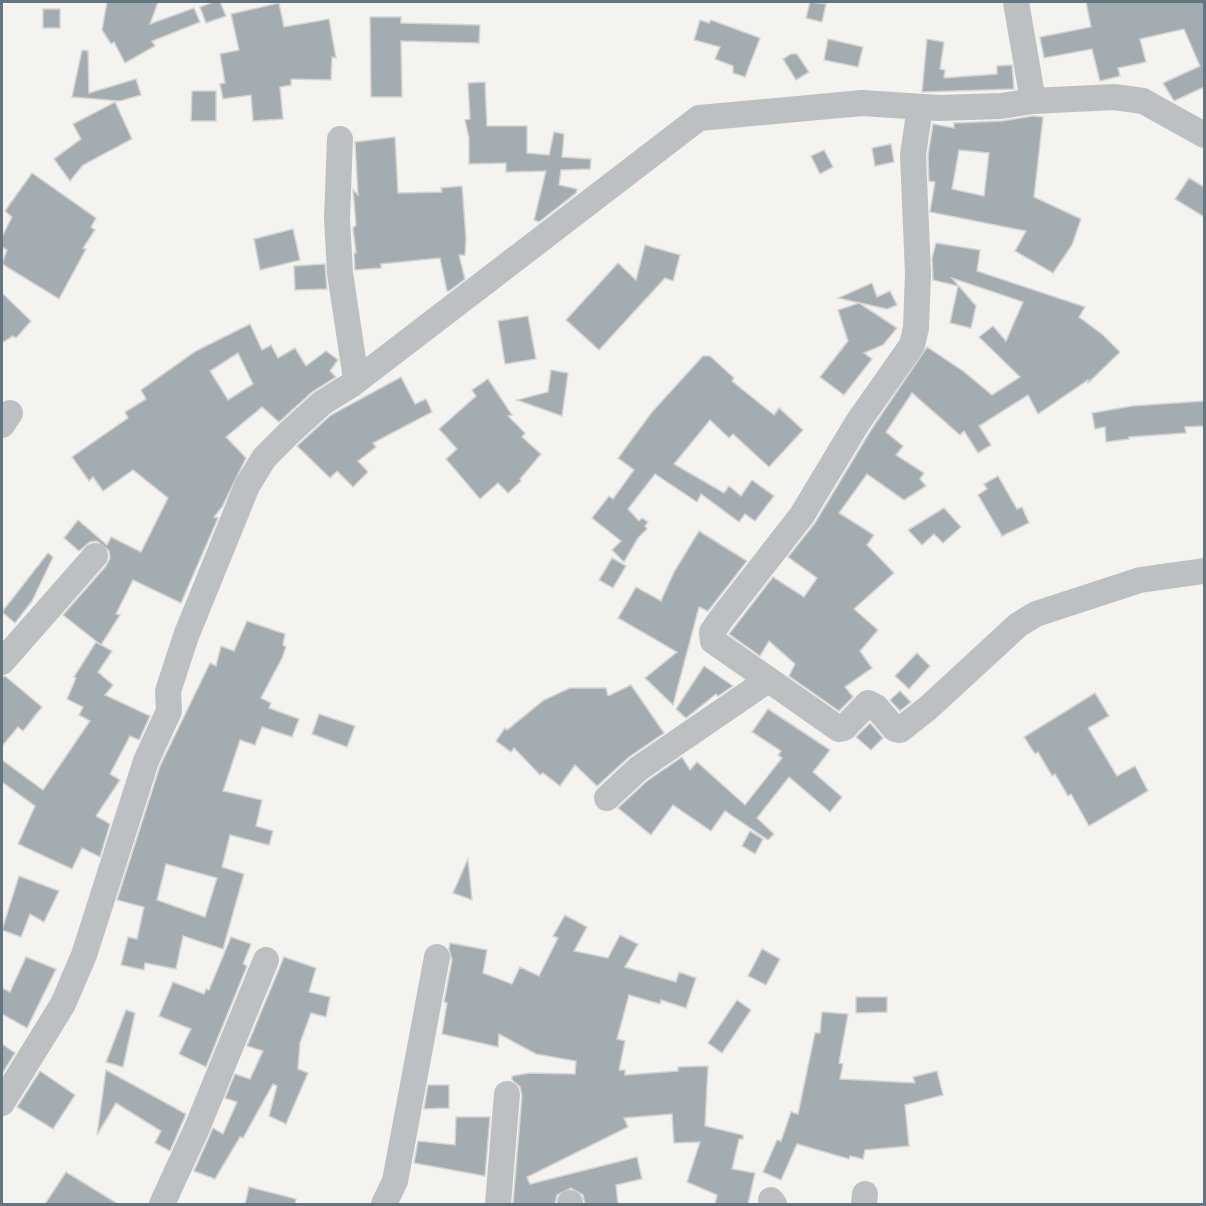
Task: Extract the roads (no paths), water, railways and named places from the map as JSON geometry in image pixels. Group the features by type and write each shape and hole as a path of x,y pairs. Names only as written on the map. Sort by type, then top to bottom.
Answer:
{"street":[{"path":"1016,2 1033,101"},
{"path":"2,1103 63,1004 84,955 146,761 169,711 168,691 183,646 247,486 264,458 322,403 351,385 699,118 862,103 920,107 1001,106 1033,101 1114,96 1143,101 1204,135"},
{"path":"920,107 913,155 918,274 916,328 912,345 858,422 802,514 712,632 713,641 839,729 844,728 868,703 876,706 894,729 900,730 928,708 1018,625 1036,614 1140,580 1204,571"},
{"path":"340,139 338,218 340,273 356,379"},
{"path":"2,662 95,556"},
{"path":"607,798 638,769 768,680"},
{"path":"384,1204 395,1181 437,957"},
{"path":"162,1204 197,1128 266,960"},
{"path":"498,1204 507,1094"}]}
